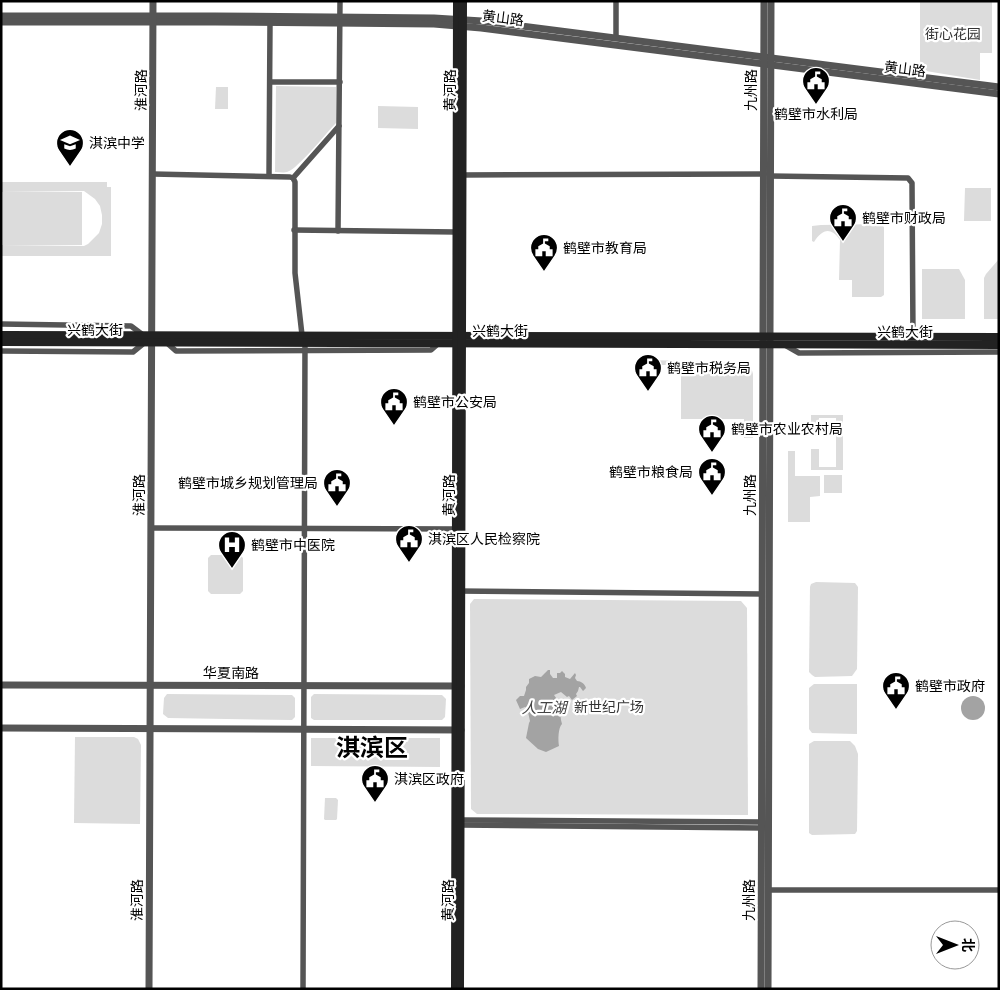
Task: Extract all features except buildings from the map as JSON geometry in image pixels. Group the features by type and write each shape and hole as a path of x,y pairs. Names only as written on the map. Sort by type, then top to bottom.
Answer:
{"main road":[{"name":"黄河路","path":"457,1 460,23 462,175 456,529 458,591"},
{"name":"黄河路","path":"455,989 459,339 456,232 460,23 463,1"},
{"name":"兴鹤大街","path":"1,335 304,343 459,339 766,340 913,336 999,337"},
{"name":"兴鹤大街","path":"1,342 148,339 167,343 439,343 459,339"},
{"name":"兴鹤大街","path":"766,340 783,344 999,345"},
{"name":"黄河路","path":"458,730 461,822 460,989"}],"street":[{"name":"淮河路","path":"149,989 151,528 148,339 153,174 153,1"},
{"path":"338,230 340,1"},
{"path":"616,1 616,38"},
{"name":"九州路","path":"761,989 762,594 767,175 767,60 764,1"},
{"name":"九州路","path":"767,60 771,1"},
{"name":"黄山路","path":"1,16 340,20"},
{"name":"黄山路","path":"1,22 153,19 270,23 434,18 460,23 999,87"},
{"path":"269,176 270,23"},
{"name":"黄山路","path":"460,23 616,38 999,94"},
{"path":"270,82 340,82"},
{"path":"293,178 339,126"},
{"path":"153,174 293,178"},
{"path":"462,175 767,175 908,178 912,183 913,336"},
{"path":"293,178 295,182 295,272 298,310 304,343 303,989"},
{"path":"294,230 456,232"},
{"path":"1,324 130,326 148,339 133,352 1,351"},
{"name":"九州路","path":"766,340 768,989"},
{"path":"783,344 799,353 999,352"},
{"path":"151,528 456,529"},
{"path":"458,591 762,594"},
{"name":"华夏南路","path":"1,685 458,686"},
{"path":"1,728 458,730"},
{"path":"461,822 762,825"},
{"path":"768,890 999,890"}],"green space":[{"name":"街心花园","path":"920,1 992,1 992,53 980,53 980,80 920,70"},
{"path":"276,86 336,87 336,123 305,158 286,172 275,172"},
{"path":"216,87 228,87 228,109 215,109"},
{"path":"378,106 418,107 418,129 378,128"},
{"path":"1,182 107,182 107,187 111,187 111,256 1,256 1,245 84,246 99,233 102,215 100,206 95,199 84,191 1,192"},
{"path":"965,188 991,188 991,221 964,221"},
{"path":"3,192 82,192 82,245 3,245"},
{"path":"881,224 884,227 884,295 881,297 852,297 852,280 839,280 840,240 833,233 826,231 814,242 812,241 812,226"},
{"path":"999,259 999,319 984,319 984,278"},
{"path":"922,269 959,269 965,280 965,319 922,319"},
{"path":"651,360 743,363 749,366 753,374 753,438 744,438 744,419 681,419 681,365 651,365"},
{"path":"811,415 843,415 843,470 811,470 811,449 819,449 819,467 836,467 836,418 819,418 819,436 811,436"},
{"path":"788,451 795,451 795,476 820,476 820,496 810,497 810,522 788,522"},
{"path":"824,475 842,475 842,493 824,493"},
{"path":"211,555 240,555 243,558 243,591 240,594 211,594 208,591 208,558"},
{"path":"816,582 855,583 858,587 857,669 852,676 815,677 809,672 810,587 811,584"},
{"name":"新世纪广场","path":"474,599 741,601 747,608 748,815 477,814 471,809 470,604"},
{"path":"814,684 857,684 857,734 812,733 809,729 809,688"},
{"path":"167,694 292,695 295,698 295,717 292,720 168,718 163,714 164,698"},
{"path":"314,694 442,695 446,699 445,717 442,720 314,720 311,718 311,697"},
{"path":"75,737 134,737 138,739 141,745 140,824 74,823"},
{"path":"311,738 440,738 440,767 311,766"},
{"path":"814,741 850,741 855,746 858,754 857,831 855,834 812,835 809,833 809,744"},
{"path":"325,798 336,798 338,800 336,820 324,819"}],"water":[{"name":"人工湖","path":"550,670 553,678 557,678 557,673 562,671 565,677 570,679 575,673 577,681 583,683 586,688 583,691 579,687 577,696 572,700 561,692 554,695 559,705 562,724 558,737 559,746 546,752 538,749 526,738 530,721 528,709 525,707 520,709 516,700 520,696 524,696 529,679 535,676 541,677"},
{"path":"973,696 982,699 985,708 982,717 973,720 964,717 961,708 964,699"}],"place":[{"name":"鹤壁市水利局","path":"816,105"},
{"name":"淇滨中学","path":"70,167"},
{"name":"鹤壁市财政局","path":"843,242"},
{"name":"鹤壁市教育局","path":"544,272"},
{"name":"鹤壁市税务局","path":"648,392"},
{"name":"鹤壁市公安局","path":"394,426"},
{"name":"鹤壁市农业农村局","path":"712,453"},
{"name":"鹤壁市粮食局","path":"712,496"},
{"name":"鹤壁市城乡规划管理局","path":"337,507"},
{"name":"淇滨区人民检察院","path":"409,563"},
{"name":"鹤壁市中医院","path":"232,569"},
{"name":"鹤壁市政府","path":"896,710"},
{"name":"淇滨区政府","path":"375,803"}],"district":[{"name":"淇滨区","path":"372,748"}]}
